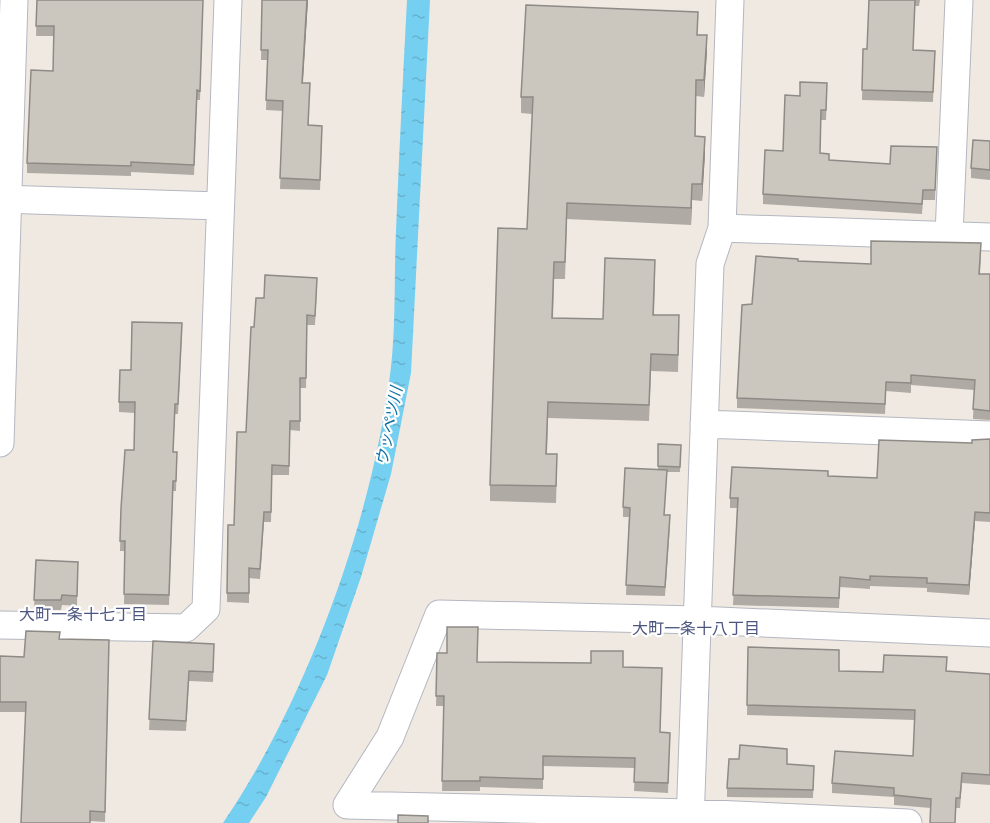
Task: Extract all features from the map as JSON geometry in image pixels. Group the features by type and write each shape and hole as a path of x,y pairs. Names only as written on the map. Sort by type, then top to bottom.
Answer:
{"street":[{"path":"0,443 3,199 14,0"},
{"path":"0,625 186,628 206,609 228,0"},
{"path":"690,818 710,264 722,228 730,0"},
{"path":"949,235 960,0"},
{"path":"3,199 220,206"},
{"path":"722,228 990,237"},
{"path":"704,424 990,435"},
{"path":"908,823 690,818 347,805 390,737 439,614 698,620 990,633"}],"water":[{"name":"ウッペツ川","path":"407,0 430,0 411,373 391,474 361,577 327,675 266,797 249,823 223,823 254,774 309,664 353,544 369,483 382,424 393,350 395,248"}],"building":[{"path":"37,0 203,0 200,91 197,90 194,165 131,162 131,166 27,163 31,70 53,71 54,26 36,26"},
{"path":"262,0 307,0 302,83 310,83 308,125 322,126 320,180 280,178 283,101 266,100 268,50 261,50"},
{"path":"869,0 915,0 913,50 935,51 933,92 862,90 863,49 867,49"},
{"path":"526,5 698,12 697,35 707,35 704,80 696,80 695,136 705,137 702,184 692,184 691,208 567,203 565,262 554,262 552,318 603,319 605,258 655,260 653,315 679,315 678,355 651,354 649,405 548,402 546,454 557,454 556,486 490,485 498,228 527,229 533,97 521,97"},
{"path":"800,82 827,83 826,110 821,110 820,153 829,154 829,160 890,164 891,146 937,147 935,190 923,190 922,204 763,194 765,150 783,151 785,95 800,96"},
{"path":"973,140 990,141 990,170 971,168"},
{"path":"871,241 981,243 979,274 990,274 990,411 973,409 975,380 911,375 911,383 886,382 885,404 737,398 742,305 752,304 756,256 798,259 798,261 871,264"},
{"path":"265,275 317,278 315,316 307,315 306,378 300,378 300,421 290,421 289,466 272,465 271,512 264,512 260,569 249,568 249,593 227,593 228,525 234,525 237,432 246,432 251,327 254,327 256,298 264,298"},
{"path":"132,322 182,323 178,404 175,404 173,452 177,452 176,481 173,481 169,595 124,594 125,541 120,541 121,508 125,450 134,450 135,402 119,402 120,370 131,370"},
{"path":"990,439 990,513 975,512 969,585 927,583 927,578 870,576 870,580 840,577 839,598 733,595 738,498 730,498 732,467 828,471 828,476 877,478 879,440 972,443 972,440"},
{"path":"658,444 681,445 680,467 658,466"},
{"path":"625,468 667,470 664,515 670,515 665,587 626,585 630,508 623,507"},
{"path":"36,560 78,562 77,596 62,595 61,600 34,600"},
{"path":"447,627 478,627 477,662 591,663 591,651 623,651 623,667 662,668 660,732 670,733 668,783 634,782 635,758 543,756 543,779 480,777 480,781 442,781 444,696 436,696 437,653 447,653"},
{"path":"26,631 60,632 59,639 109,640 105,812 90,811 90,823 21,823 26,702 0,702 0,656 24,657"},
{"path":"153,641 214,644 213,672 189,671 186,721 149,719"},
{"path":"748,647 839,650 839,671 883,672 884,655 947,657 946,671 990,674 990,775 962,773 960,798 956,798 955,823 930,823 931,799 894,795 894,788 832,783 835,751 913,756 915,710 747,705"},
{"path":"740,745 787,749 787,764 814,766 813,790 727,788 729,759 739,759"},
{"path":"398,815 428,816 428,823 398,823"}],"district":[{"name":"大町一条十七丁目","path":"83,613"},
{"name":"大町一条十八丁目","path":"696,627"}]}
